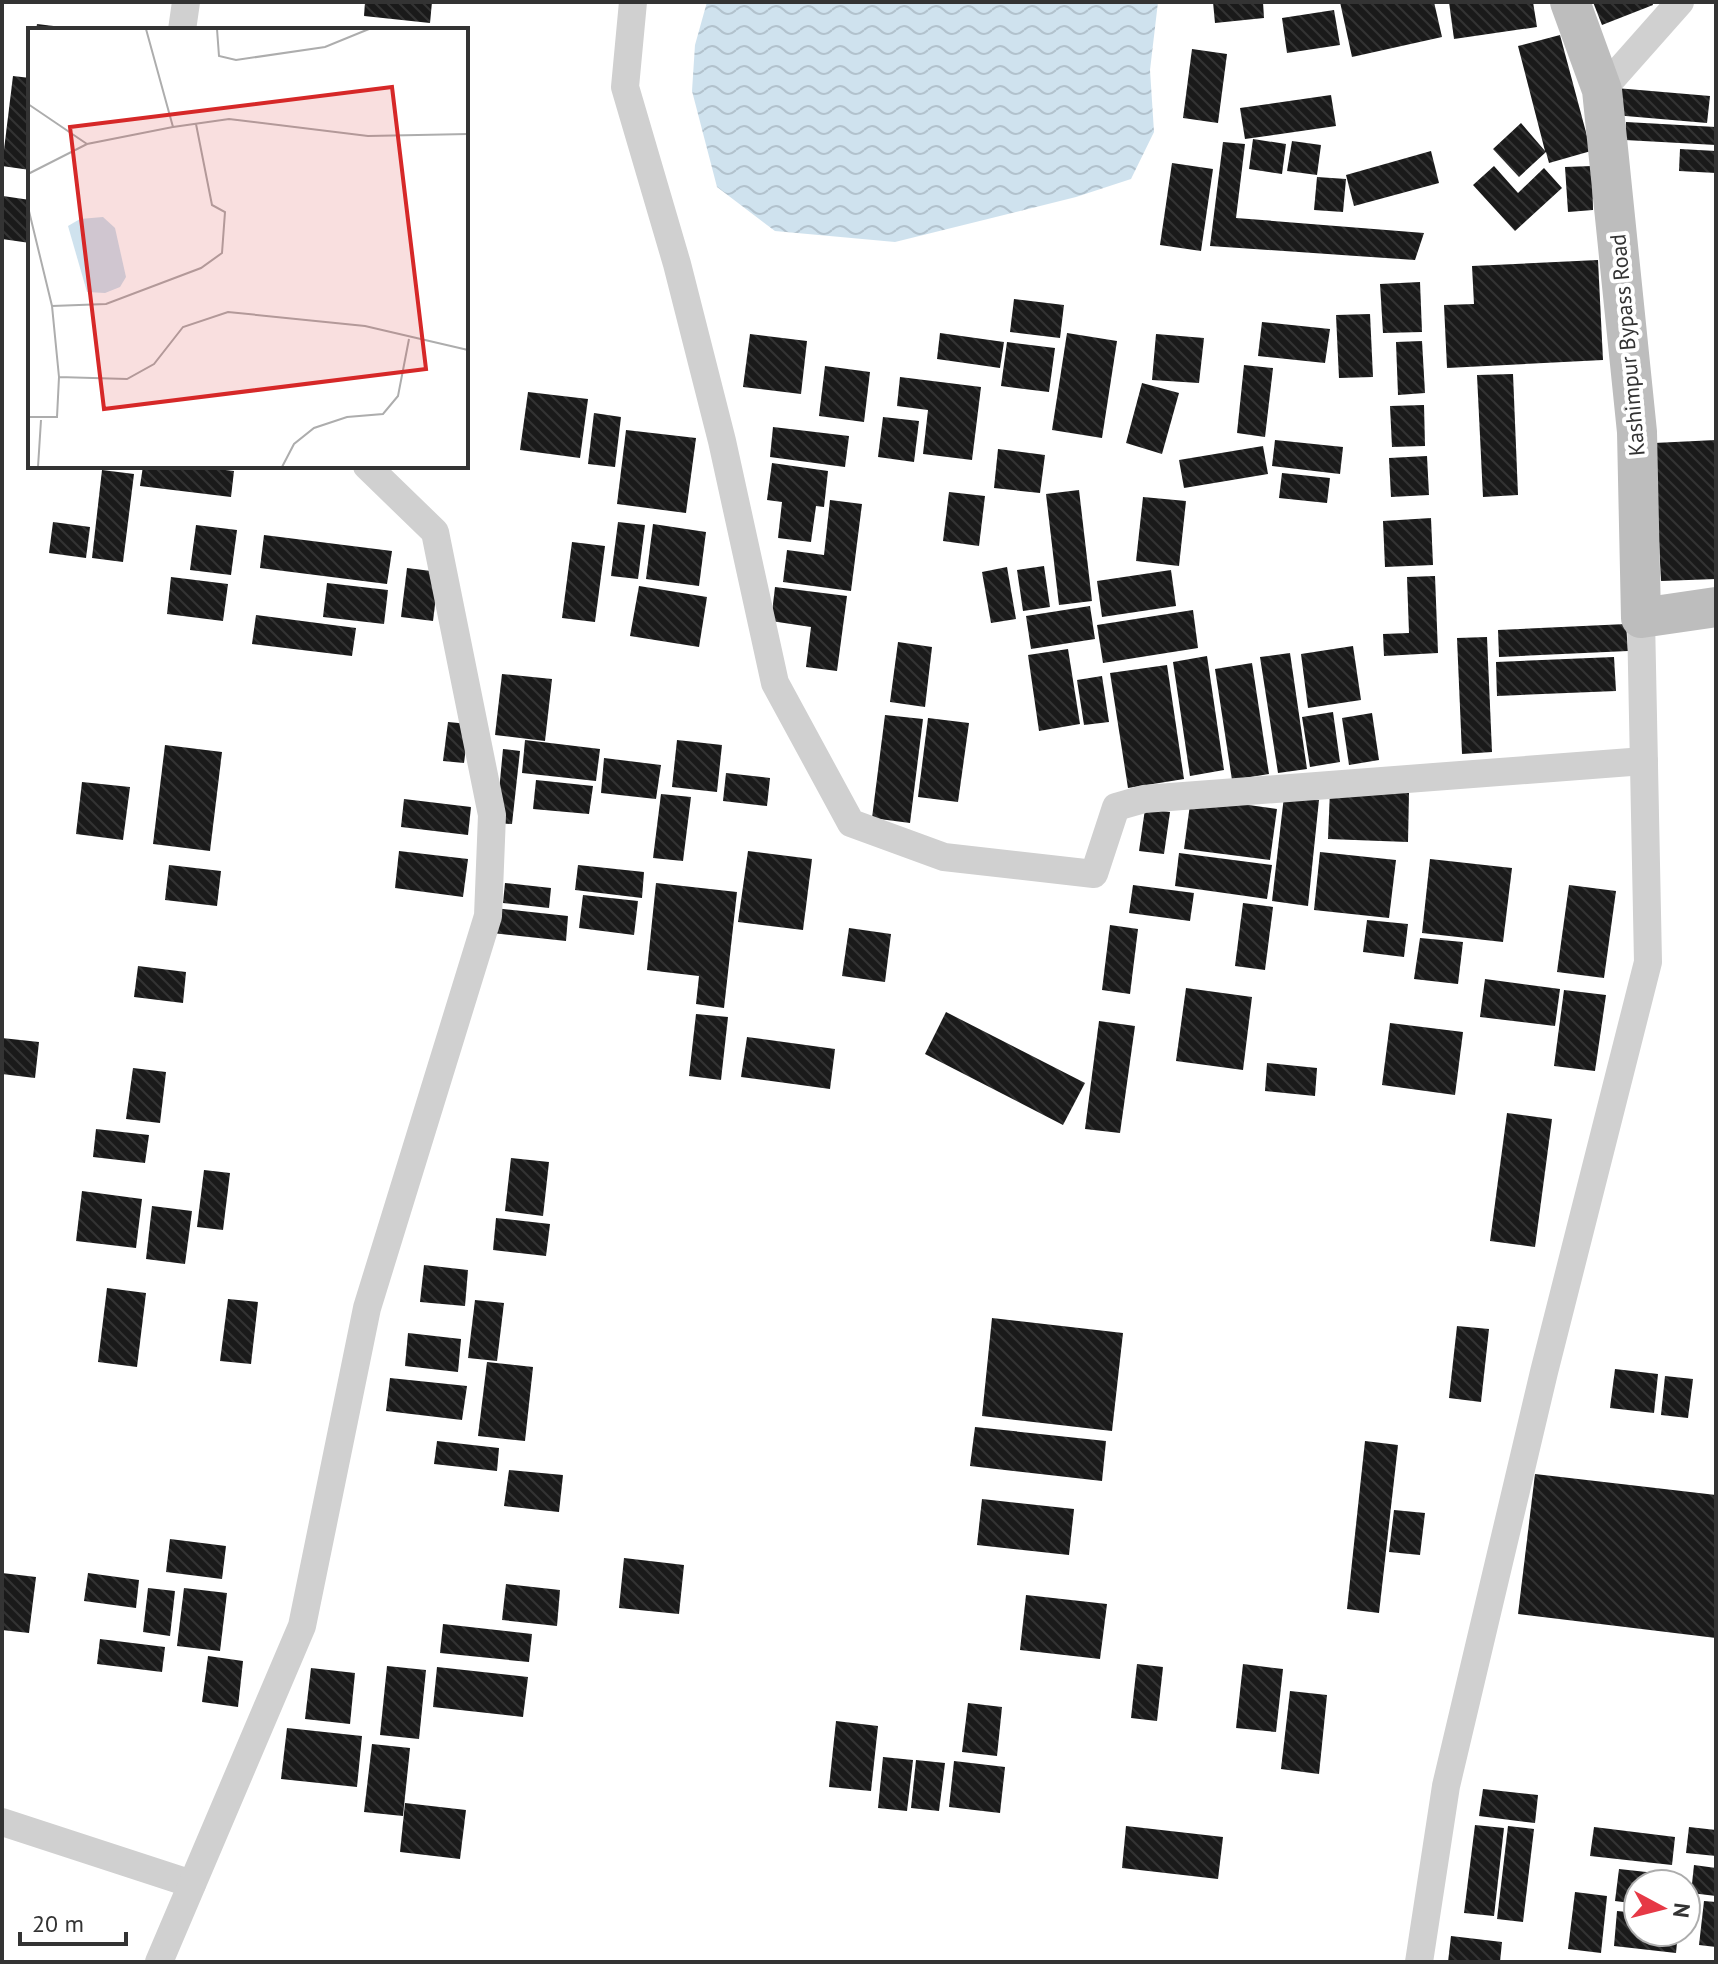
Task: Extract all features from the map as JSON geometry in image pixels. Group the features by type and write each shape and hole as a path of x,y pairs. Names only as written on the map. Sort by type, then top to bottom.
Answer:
{"main road":[{"name":"Kashimpur Bypass Road","path":"1570,2 1602,90 1637,432 1641,618"},
{"path":"1641,618 1716,607"}],"street":[{"path":"182,28 186,2"},
{"path":"633,2 625,87 677,264 719,426 775,683 851,823 944,857 1094,874 1116,807 1144,799 1644,761"},
{"path":"1602,90 1680,2"},
{"path":"159,1962 302,1626 367,1308 488,916 492,815 435,532 369,468"},
{"path":"1419,1962 1446,1786 1544,1372 1648,962 1641,618"},
{"path":"2,1822 192,1884"}],"water":[{"path":"707,2 1158,2 1150,70 1154,132 1131,179 1076,197 895,242 775,231 717,187 692,91 695,45"}],"building":[{"path":"365,2 432,2 430,23 364,16"},
{"path":"1213,2 1263,2 1264,18 1215,23"},
{"path":"1340,2 1434,2 1442,37 1352,57"},
{"path":"1449,2 1533,2 1537,27 1454,39"},
{"path":"1593,2 1652,2 1653,5 1602,25"},
{"path":"1334,10 1340,45 1287,53 1282,18"},
{"path":"37,24 70,28 36,28"},
{"path":"1560,35 1591,151 1549,163 1546,152 1519,177 1493,149 1521,123 1545,151 1518,46"},
{"path":"1192,49 1227,54 1218,123 1183,118"},
{"path":"13,76 28,78 28,170 2,166"},
{"path":"1616,88 1710,96 1707,123 1614,115"},
{"path":"1331,95 1336,126 1245,139 1240,108"},
{"path":"1626,122 1716,127 1716,145 1625,140"},
{"path":"1253,139 1286,144 1282,174 1249,169"},
{"path":"1292,141 1321,145 1317,175 1287,171"},
{"path":"1223,142 1245,144 1236,218 1424,233 1415,260 1210,246"},
{"path":"1680,149 1716,151 1716,173 1679,171"},
{"path":"1431,151 1439,183 1354,206 1346,175"},
{"path":"1172,163 1213,169 1201,251 1160,245"},
{"path":"1494,166 1518,193 1544,168 1562,188 1515,231 1473,185"},
{"path":"1592,166 1593,210 1568,212 1565,167"},
{"path":"1317,177 1346,179 1343,212 1314,210"},
{"path":"3,196 28,200 28,243 2,239"},
{"path":"1598,260 1603,360 1447,368 1444,305 1474,304 1472,266"},
{"path":"1420,282 1422,332 1383,333 1380,284"},
{"path":"1014,299 1064,305 1060,338 1010,332"},
{"path":"1370,314 1373,377 1339,378 1336,315"},
{"path":"1262,322 1330,329 1325,363 1258,356"},
{"path":"940,333 1004,342 1000,368 937,359"},
{"path":"1067,333 1117,341 1102,438 1052,430"},
{"path":"750,334 807,341 801,394 743,387"},
{"path":"1156,334 1204,338 1199,383 1152,380"},
{"path":"1422,341 1425,393 1398,395 1396,342"},
{"path":"1007,342 1055,348 1049,392 1001,386"},
{"path":"1244,365 1273,368 1265,437 1237,433"},
{"path":"825,366 870,372 864,422 819,416"},
{"path":"1513,374 1518,495 1483,497 1477,375"},
{"path":"900,377 981,387 972,460 923,454 928,410 897,406"},
{"path":"1142,383 1179,393 1162,454 1126,443"},
{"path":"528,392 588,399 580,458 520,450"},
{"path":"1424,405 1425,446 1392,447 1390,406"},
{"path":"594,413 621,417 615,467 588,464"},
{"path":"883,417 919,421 914,462 878,457"},
{"path":"773,427 849,436 845,467 770,457"},
{"path":"626,430 696,438 686,513 617,504"},
{"path":"1275,440 1343,447 1340,474 1272,466"},
{"path":"1716,440 1716,579 1661,581 1654,443"},
{"path":"1263,446 1268,474 1184,488 1179,460"},
{"path":"998,449 1045,455 1040,493 994,488"},
{"path":"1427,456 1429,495 1391,497 1389,458"},
{"path":"772,463 828,471 824,507 816,506 811,542 778,538 782,502 767,500"},
{"path":"143,468 234,471 231,497 140,486"},
{"path":"102,470 134,474 123,562 92,558"},
{"path":"1282,473 1330,478 1327,503 1279,498"},
{"path":"1079,490 1092,601 1059,605 1046,494"},
{"path":"949,492 985,496 979,546 943,541"},
{"path":"1143,497 1186,501 1179,566 1136,561"},
{"path":"830,500 862,504 851,591 783,582 787,550 824,555"},
{"path":"1431,518 1433,565 1385,567 1383,521"},
{"path":"53,522 90,527 86,558 49,553"},
{"path":"618,522 645,525 638,579 611,576"},
{"path":"653,524 706,532 699,586 646,579"},
{"path":"196,525 237,530 231,575 190,570"},
{"path":"264,535 392,551 387,584 260,568"},
{"path":"572,542 605,546 595,622 562,618"},
{"path":"1044,566 1050,607 1023,611 1017,570"},
{"path":"1007,567 1016,619 991,623 982,572"},
{"path":"407,568 439,572 433,621 401,617"},
{"path":"1171,570 1176,606 1102,617 1097,581"},
{"path":"1435,576 1438,653 1384,656 1383,634 1409,633 1407,577"},
{"path":"171,577 228,584 223,621 167,614"},
{"path":"327,583 388,590 384,624 323,617"},
{"path":"639,586 707,597 699,647 630,636"},
{"path":"775,587 847,596 837,671 806,667 811,627 771,621"},
{"path":"1090,606 1095,639 1031,649 1026,616"},
{"path":"1193,610 1198,648 1103,663 1097,625"},
{"path":"256,615 356,628 352,656 252,644"},
{"path":"1626,624 1628,651 1499,657 1498,630"},
{"path":"1487,637 1492,752 1462,754 1457,638"},
{"path":"898,642 932,647 925,707 890,702"},
{"path":"1353,646 1361,700 1308,708 1301,654"},
{"path":"1068,649 1080,724 1039,731 1028,655"},
{"path":"1290,653 1307,769 1278,773 1260,657"},
{"path":"1207,656 1224,770 1190,776 1173,662"},
{"path":"1614,657 1616,691 1497,696 1496,662"},
{"path":"1252,663 1269,774 1232,780 1215,669"},
{"path":"1167,665 1184,779 1128,788 1110,673"},
{"path":"502,674 552,679 545,741 495,735"},
{"path":"1102,676 1109,722 1084,725 1077,680"},
{"path":"1333,712 1340,762 1310,767 1302,717"},
{"path":"1372,713 1379,760 1349,765 1342,718"},
{"path":"885,715 923,719 910,823 872,818"},
{"path":"928,718 969,723 958,802 918,797"},
{"path":"448,722 469,724 464,763 443,761"},
{"path":"525,740 600,749 596,781 522,773"},
{"path":"677,740 722,745 717,792 672,787"},
{"path":"165,745 222,752 210,851 153,844"},
{"path":"503,749 520,751 512,824 496,823"},
{"path":"604,758 661,765 656,799 601,793"},
{"path":"726,773 770,778 767,806 723,801"},
{"path":"536,780 593,786 589,814 533,809"},
{"path":"82,782 130,787 123,840 76,834"},
{"path":"1330,790 1409,793 1408,842 1328,839"},
{"path":"661,794 691,797 683,861 653,858"},
{"path":"1284,796 1319,800 1308,906 1272,901"},
{"path":"1191,797 1277,809 1270,860 1184,849"},
{"path":"404,799 471,807 468,835 401,827"},
{"path":"1145,809 1170,812 1164,854 1139,851"},
{"path":"399,851 468,859 463,897 395,888"},
{"path":"748,851 812,859 803,930 738,922"},
{"path":"1320,852 1396,860 1389,918 1314,910"},
{"path":"1179,853 1272,865 1267,899 1175,886"},
{"path":"1430,859 1512,868 1503,942 1422,933"},
{"path":"169,865 221,871 217,906 165,900"},
{"path":"578,865 644,872 642,898 575,890"},
{"path":"505,883 551,888 549,908 503,903"},
{"path":"656,883 737,892 724,1008 696,1004 699,976 647,970"},
{"path":"1133,885 1194,893 1190,921 1129,913"},
{"path":"1569,885 1616,891 1604,978 1557,972"},
{"path":"583,895 638,901 634,935 579,928"},
{"path":"1243,903 1273,907 1265,970 1235,966"},
{"path":"494,908 568,916 566,941 492,933"},
{"path":"1367,920 1408,924 1404,957 1363,952"},
{"path":"1110,925 1138,929 1130,994 1102,990"},
{"path":"849,928 891,934 885,982 842,976"},
{"path":"1420,938 1463,942 1458,984 1414,979"},
{"path":"138,966 186,972 183,1003 134,997"},
{"path":"1485,979 1560,989 1555,1026 1480,1017"},
{"path":"1186,988 1252,997 1243,1070 1176,1061"},
{"path":"1564,990 1606,995 1595,1071 1554,1066"},
{"path":"946,1012 1085,1083 1063,1125 925,1054"},
{"path":"696,1014 728,1017 721,1080 689,1076"},
{"path":"1099,1021 1135,1026 1120,1133 1085,1129"},
{"path":"1390,1023 1463,1032 1455,1095 1382,1085"},
{"path":"747,1037 835,1049 830,1089 741,1077"},
{"path":"2,1038 39,1042 35,1078 2,1074"},
{"path":"1267,1063 1317,1068 1315,1096 1265,1091"},
{"path":"133,1068 166,1072 160,1123 126,1119"},
{"path":"1507,1113 1552,1119 1535,1247 1490,1241"},
{"path":"96,1129 149,1135 145,1163 93,1157"},
{"path":"511,1158 549,1162 543,1216 505,1211"},
{"path":"204,1170 230,1173 223,1230 197,1227"},
{"path":"82,1191 142,1199 136,1248 76,1241"},
{"path":"152,1206 192,1211 185,1264 146,1259"},
{"path":"496,1218 550,1224 546,1256 493,1250"},
{"path":"424,1265 468,1270 465,1306 420,1302"},
{"path":"107,1288 146,1293 137,1367 98,1362"},
{"path":"228,1299 258,1302 251,1364 220,1361"},
{"path":"475,1300 504,1303 497,1361 468,1358"},
{"path":"992,1318 1123,1333 1112,1431 982,1416"},
{"path":"1457,1326 1489,1329 1481,1402 1449,1398"},
{"path":"408,1333 461,1339 458,1372 405,1366"},
{"path":"487,1362 533,1367 525,1441 478,1436"},
{"path":"1615,1369 1658,1374 1654,1413 1610,1408"},
{"path":"1665,1376 1693,1379 1688,1418 1661,1415"},
{"path":"390,1378 467,1386 462,1420 386,1411"},
{"path":"975,1427 1106,1441 1102,1481 970,1466"},
{"path":"437,1441 499,1448 497,1471 434,1464"},
{"path":"1365,1441 1398,1445 1379,1613 1347,1609"},
{"path":"509,1470 563,1475 559,1512 504,1506"},
{"path":"1535,1474 1716,1495 1716,1638 1518,1614"},
{"path":"982,1499 1074,1509 1069,1555 977,1545"},
{"path":"1394,1510 1425,1513 1420,1555 1389,1552"},
{"path":"170,1539 226,1546 222,1579 166,1572"},
{"path":"624,1558 684,1565 679,1614 619,1608"},
{"path":"2,1573 36,1577 29,1633 2,1630"},
{"path":"88,1573 139,1580 136,1608 84,1601"},
{"path":"506,1584 560,1590 557,1626 502,1620"},
{"path":"148,1588 175,1591 170,1636 143,1632"},
{"path":"184,1588 227,1593 220,1651 177,1646"},
{"path":"1026,1595 1107,1604 1100,1659 1020,1650"},
{"path":"443,1624 532,1634 529,1662 440,1653"},
{"path":"100,1639 165,1647 162,1672 97,1664"},
{"path":"208,1656 243,1661 238,1707 202,1702"},
{"path":"1137,1664 1163,1667 1157,1721 1131,1718"},
{"path":"1243,1664 1283,1669 1276,1732 1236,1728"},
{"path":"387,1666 426,1670 419,1739 380,1735"},
{"path":"437,1667 528,1677 523,1717 433,1707"},
{"path":"311,1668 355,1673 350,1724 305,1719"},
{"path":"1290,1691 1327,1695 1319,1774 1281,1769"},
{"path":"968,1703 1002,1707 997,1756 962,1752"},
{"path":"836,1721 878,1726 871,1791 829,1787"},
{"path":"287,1728 362,1736 357,1787 281,1779"},
{"path":"372,1744 410,1748 403,1816 364,1812"},
{"path":"883,1757 913,1760 907,1811 878,1808"},
{"path":"916,1760 945,1763 939,1811 911,1808"},
{"path":"954,1761 1005,1767 1000,1813 949,1807"},
{"path":"1483,1789 1538,1795 1535,1823 1479,1816"},
{"path":"405,1803 466,1810 460,1859 400,1852"},
{"path":"1475,1825 1504,1828 1494,1916 1464,1913"},
{"path":"1126,1826 1223,1837 1218,1879 1122,1868"},
{"path":"1508,1826 1534,1829 1523,1922 1497,1919"},
{"path":"1594,1827 1675,1837 1672,1865 1590,1856"},
{"path":"1689,1827 1716,1830 1716,1856 1686,1853"},
{"path":"1694,1865 1716,1868 1716,1896 1702,1894 1702,1868 1694,1868"},
{"path":"1619,1869 1622,1869 1622,1902 1615,1901"},
{"path":"1575,1892 1607,1896 1601,1953 1568,1949"},
{"path":"1704,1901 1716,1902 1716,1947 1702,1945"},
{"path":"1617,1911 1622,1911 1622,1947 1614,1946"},
{"path":"1451,1936 1502,1942 1500,1962 1448,1962"},
{"path":"1632,1948 1676,1948 1676,1953"}]}
